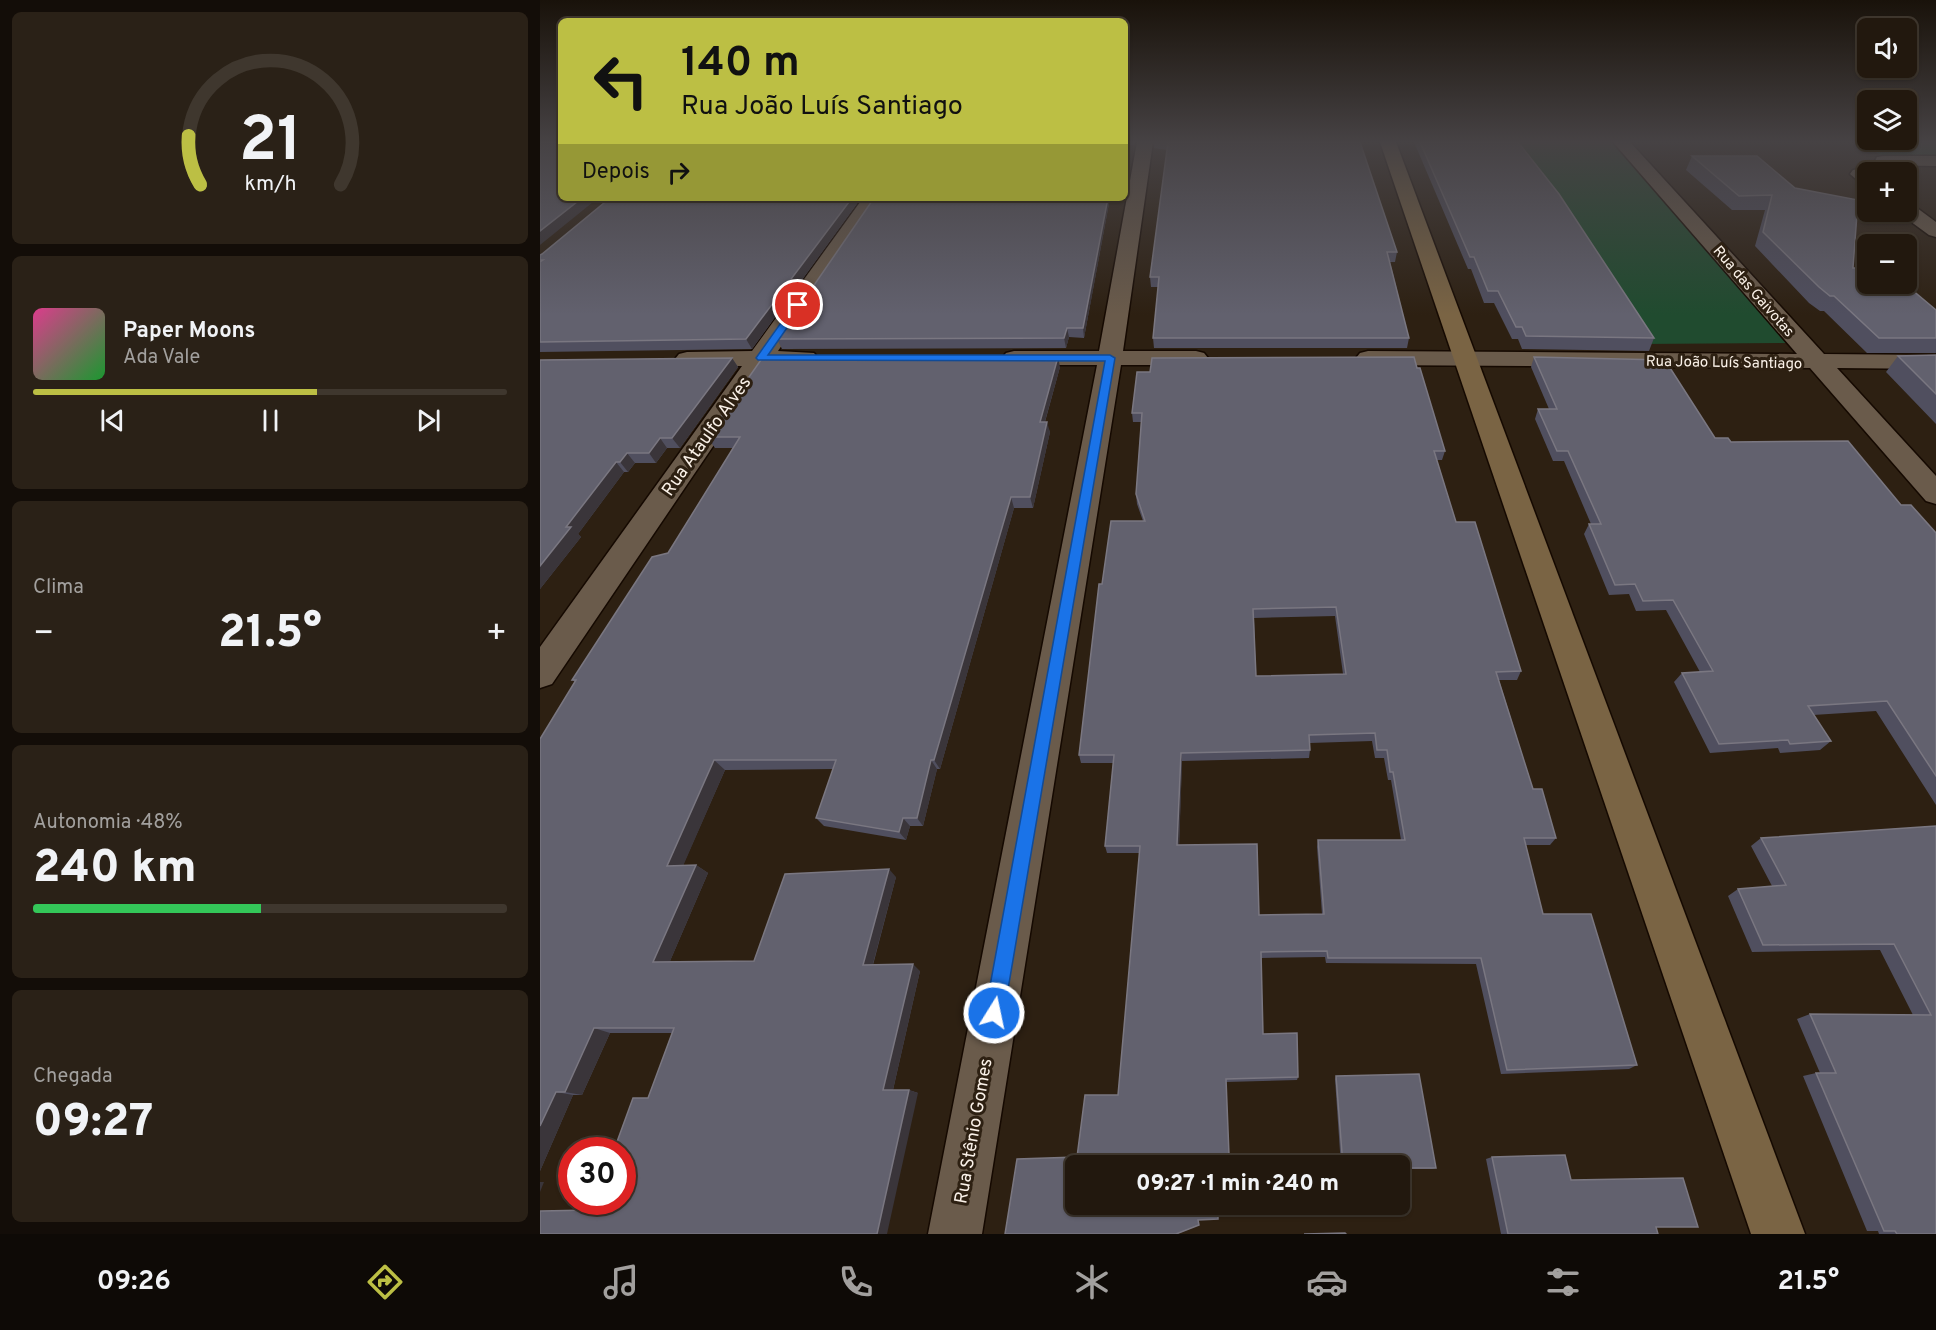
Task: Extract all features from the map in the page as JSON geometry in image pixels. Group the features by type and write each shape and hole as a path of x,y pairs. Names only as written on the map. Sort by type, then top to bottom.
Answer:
{"street":[{"name":"Rua Stênio Gomes","path":"954,1234 1110,358 1136,200"},
{"path":"1408,200 1778,1234"},
{"name":"Rua das Gaivotas","path":"1672,200 1936,494"},
{"name":"Rua Ataulfo Alves","path":"540,674 870,201"},
{"path":"1917,217 1936,231"},
{"path":"668,359 831,358"},
{"path":"994,358 1216,358"},
{"name":"Rua João Luís Santiago","path":"1346,358 1936,362"}],"green space":[{"path":"1551,200 1663,200 1786,343 1640,344"}],"building":[{"path":"540,200 578,201 540,231"},
{"path":"1160,200 1379,200 1397,252 1387,252 1409,338 1153,338 1159,277 1150,277"},
{"path":"1445,200 1563,200 1654,338 1526,336 1522,327 1516,327 1498,291 1488,291 1474,257 1470,257"},
{"path":"1771,200 1857,200 1853,268 1857,268 1857,294 1917,294 1936,310 1936,338 1879,338 1834,296 1830,296 1763,232"},
{"path":"606,201 850,201 746,339 540,342 540,262 543,260 540,260 540,255"},
{"path":"872,201 1107,201 1083,328 1067,328 1064,338 777,339"},
{"path":"1936,355 1936,394 1898,356"},
{"path":"763,357 1058,357 1040,422 1047,422 1030,497 1011,497 934,760 931,760 917,818 903,818 899,832 816,818 836,760 714,760 667,866 696,865 653,962 754,961 785,874 889,869 863,965 913,964 883,1090 909,1090 877,1234 540,1234 540,1211 558,1211 558,1215 636,1215 636,1137 619,1137 633,1098 648,1098 674,1028 594,1028 565,1092 556,1092 540,1126 540,739 576,680 572,680 652,557 668,553 740,437 707,437"},
{"path":"1414,357 1417,368 1420,368 1445,451 1434,451 1456,522 1475,522 1521,671 1496,672 1533,789 1542,789 1556,838 1524,838 1543,914 1591,914 1637,1065 1507,1070 1481,958 1328,958 1327,951 1261,952 1263,1034 1297,1033 1298,1077 1226,1079 1229,1155 1077,1155 1085,1095 1118,1095 1140,846 1105,846 1114,755 1079,755 1099,584 1102,584 1111,521 1145,521 1136,494 1142,413 1132,413 1137,372 1150,372 1152,358","holes":["1336,607 1346,674 1256,676 1253,609","1375,733 1377,750 1387,750 1405,840 1318,840 1324,914 1259,915 1257,844 1177,845 1181,753 1310,750 1309,735"]},
{"path":"1534,357 1665,360 1715,438 1728,438 1731,442 1848,441 1901,505 1911,505 1936,533 1936,776 1887,701 1808,706 1831,741 1790,744 1788,740 1719,744 1682,673 1713,671 1673,600 1643,601 1635,584 1615,585 1589,524 1601,524 1568,451 1557,451 1538,409 1557,409"},
{"path":"732,358 672,438 660,438 649,453 627,453 620,462 616,462 566,527 571,527 540,566 540,360"},
{"path":"1936,826 1936,1234 1897,1234 1895,1231 1884,1231 1816,1073 1836,1073 1810,1014 1931,1015 1894,944 1763,945 1738,889 1786,885 1761,838"},
{"path":"1419,1074 1436,1168 1410,1168 1410,1155 1342,1155 1336,1076"},
{"path":"1565,1155 1571,1180 1683,1178 1698,1227 1656,1227 1658,1234 1508,1234 1492,1157"},
{"path":"1065,1157 1065,1215 1218,1215 1218,1219 1198,1220 1199,1225 1176,1234 1005,1234 1017,1159"}],"route":[{"path":"798,305 761,358 1110,358 994,1013"}]}
